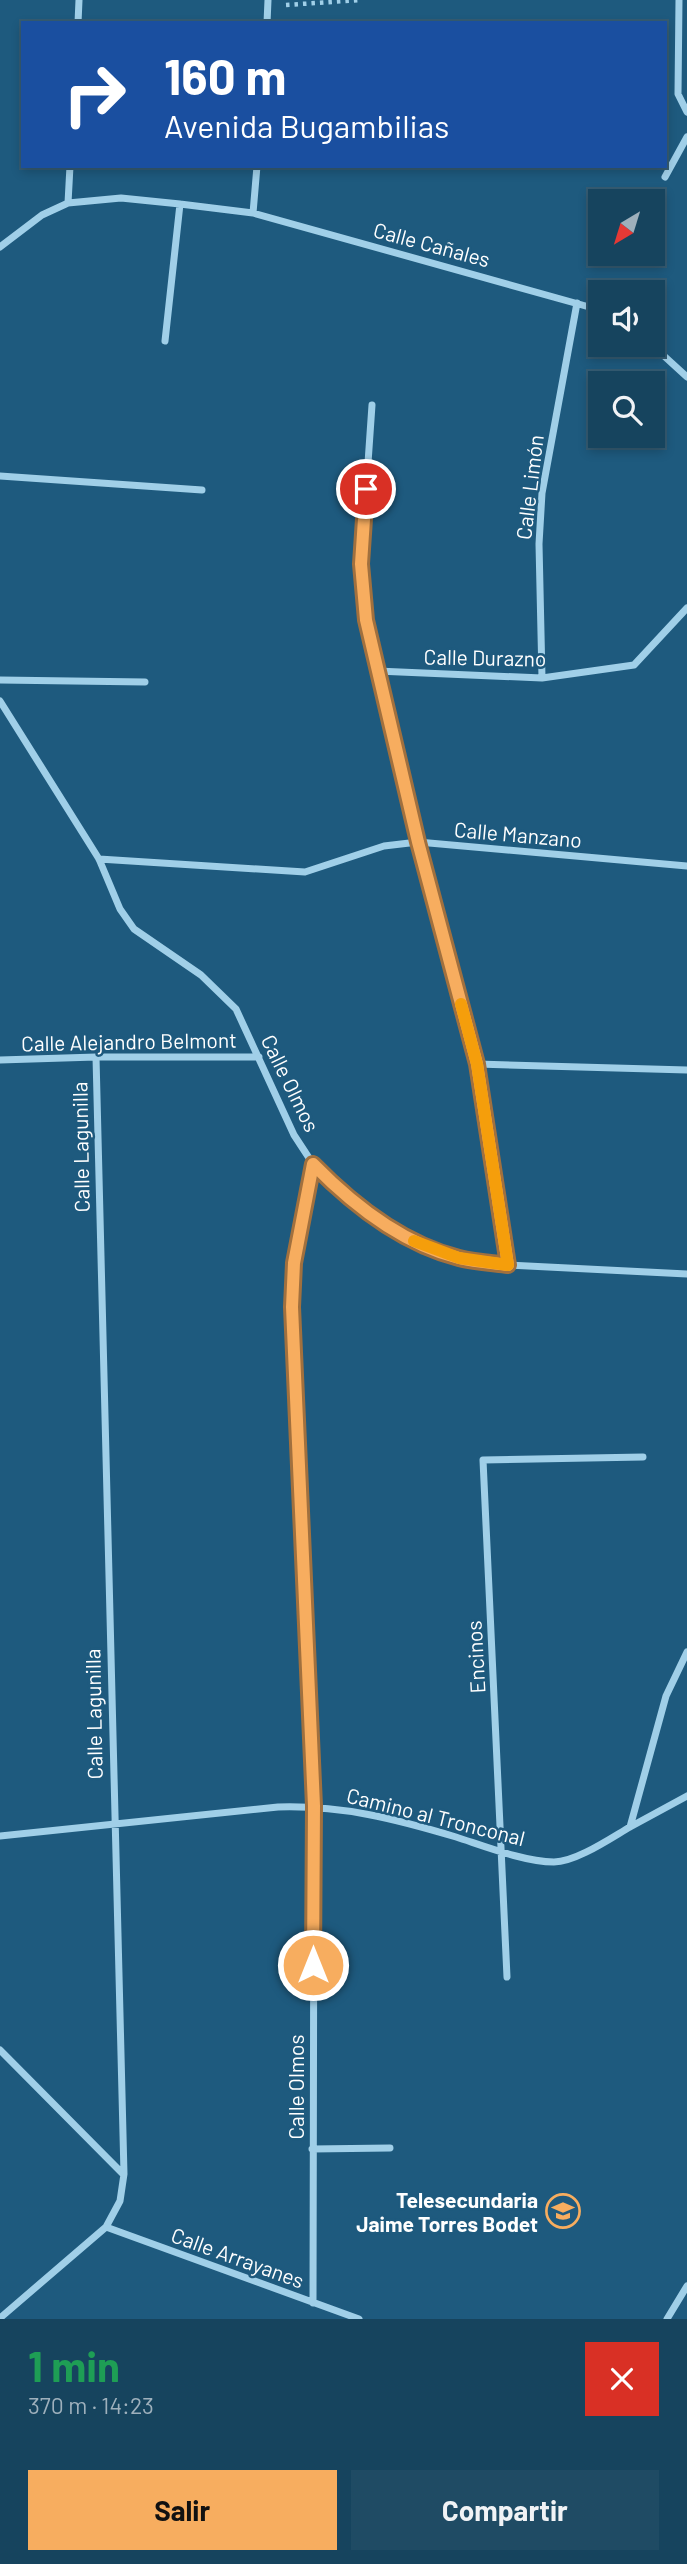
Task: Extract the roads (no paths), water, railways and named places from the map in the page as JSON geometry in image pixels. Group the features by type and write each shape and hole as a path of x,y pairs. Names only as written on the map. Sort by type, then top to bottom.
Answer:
{"street":[{"path":"78,21 79,0"},
{"path":"679,0 678,94 687,113"},
{"path":"267,21 268,3"},
{"path":"665,177 687,137"},
{"path":"68,204 70,168"},
{"path":"253,213 257,168"},
{"name":"Calle Cañales","path":"0,247 42,215 68,204 93,198 121,198 253,213 588,306"},
{"path":"164,341 180,204"},
{"name":"Calle Limón","path":"541,678 538,544 542,493 577,303"},
{"path":"665,357 687,377"},
{"path":"372,405 361,564 366,620 418,842 477,1064 508,1265"},
{"path":"0,476 202,490"},
{"name":"Calle Durazno","path":"377,671 541,678 634,665 687,608"},
{"path":"0,680 145,682"},
{"name":"Calle Olmos","path":"0,701 99,859 120,909 134,929 220,991 236,1009 295,1135 313,1164 294,1263 292,1307 314,1806 313,2302"},
{"name":"Calle Manzano","path":"99,859 305,872 384,846 418,842 687,866"},
{"name":"Calle Lagunilla","path":"0,2318 106,2227 120,2201 124,2174 113,1825 96,1057"},
{"name":"Calle Alejandro Belmont","path":"0,1060 259,1057"},
{"path":"477,1064 687,1070"},
{"path":"313,1164 356,1203 386,1225 418,1243 459,1258 508,1265 687,1274"},
{"name":"Encinos","path":"506,1977 483,1460 643,1457"},
{"path":"630,1826 666,1696 687,1652"},
{"name":"Camino al Tronconal","path":"0,1836 278,1807 314,1806 356,1810 398,1819 502,1851 555,1863 590,1850 687,1796"},
{"path":"0,2050 124,2174"},
{"path":"312,2149 390,2148"},
{"name":"Calle Arrayanes","path":"106,2227 359,2319"},
{"path":"667,2319 687,2287"}],"place":[{"name":"Telesecundaria Jaime Torres Bodet","path":"563,2211"}]}
